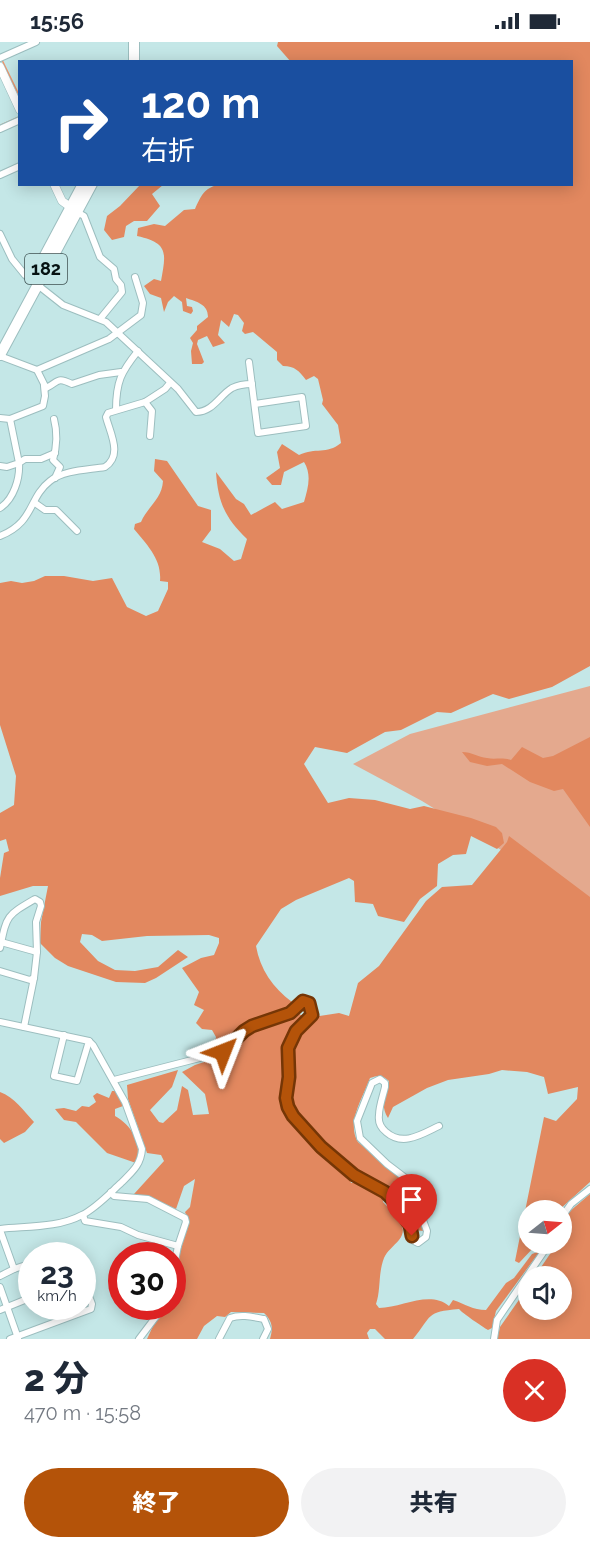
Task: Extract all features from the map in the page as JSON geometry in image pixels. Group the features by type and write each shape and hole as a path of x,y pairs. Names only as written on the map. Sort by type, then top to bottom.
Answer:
{"highway":[{"path":"127,42 127,60"},
{"path":"134,42 134,60"},
{"name":"182","path":"74,210 82,186"},
{"name":"182","path":"0,340 74,210 91,186"},
{"name":"182","path":"0,355 35,282"}],"street":[{"path":"1,58 36,42"},
{"path":"0,67 18,106"},
{"path":"0,129 18,121"},
{"path":"0,175 18,167"},
{"path":"55,186 62,201 84,216 100,257 114,269 116,279 122,285 122,292 100,319"},
{"path":"0,234 20,270 63,305 100,319 117,332 178,389 196,412 201,412 221,400 230,389 252,384"},
{"path":"0,247 9,251"},
{"path":"37,370 100,344 141,315 143,303 135,277"},
{"path":"116,410 116,396 122,372 138,351"},
{"path":"0,355 37,370 44,386 45,396 44,406 10,419 0,418"},
{"path":"249,362 258,433 306,426 302,397 255,404"},
{"path":"44,386 49,387 55,381 63,379 72,384 99,375 122,372"},
{"path":"0,536 20,525 45,485 55,478 110,464 115,450 106,417 108,413 145,402 170,383"},
{"path":"145,402 152,411 150,436"},
{"path":"0,508 12,492 19,474 10,419"},
{"path":"54,419 57,433 53,460 60,467 55,478"},
{"path":"0,466 7,467 26,459 41,459 55,453"},
{"path":"35,503 45,510 56,510 77,531"},
{"path":"24,1027 34,978 37,952 36,922 41,906 40,902 35,899 12,912 6,922 1,945 37,952"},
{"path":"0,971 30,980 34,978"},
{"path":"114,1080 223,1052 252,1026 290,1013 303,1001 309,1003 312,1015 296,1031 288,1048 289,1077 286,1098 288,1107 293,1116 321,1147 354,1175 385,1192 393,1200 410,1225 414,1241 418,1243 426,1237 427,1231 408,1180 360,1138 357,1121 372,1083 380,1079 385,1083 385,1087 379,1122 387,1134 404,1139 412,1138 439,1126"},
{"path":"0,1022 89,1041 114,1080 142,1149 139,1164 111,1192 83,1215 59,1223 0,1230 14,1269"},
{"path":"64,1035 54,1076 77,1081 89,1041"},
{"path":"572,1203 590,1189"},
{"path":"111,1192 114,1196 148,1199 185,1218 185,1227 179,1242"},
{"path":"83,1215 85,1221 121,1227 138,1235 163,1242"},
{"path":"494,1339 497,1320 542,1254"},
{"path":"0,1276 18,1268"},
{"path":"0,1287 18,1338"},
{"path":"0,1310 18,1302"},
{"path":"219,1339 230,1318 235,1316 264,1319 267,1329 263,1339"},
{"path":"10,1339 63,1320"},
{"path":"139,1339 153,1320"}],"shaded area":[{"path":"278,42 590,42 590,666 552,687 509,699 493,694 451,713 437,712 401,730 385,732 347,753 315,747 304,764 328,803 349,798 375,800 410,809 424,806 496,827 502,833 504,843 497,849 471,836 466,854 453,855 438,864 437,886 420,899 404,922 378,916 373,904 355,902 354,881 349,878 296,900 281,909 256,946 268,977 292,1002 278,1015 246,1026 221,1049 214,1048 216,1037 212,1030 202,1029 196,1023 204,1010 194,1005 199,992 182,968 201,958 214,955 219,938 209,935 147,936 102,941 92,935 82,934 80,942 98,961 115,970 135,971 158,967 178,950 188,957 145,983 116,982 68,966 55,958 40,943 41,922 48,886 33,886 0,896 4,853 9,851 6,839 0,841 0,813 14,805 16,776 0,725 0,583 11,581 22,583 45,576 64,576 93,581 112,578 127,607 146,616 158,611 168,589 168,582 160,581 159,566 153,553 134,529 135,524 141,522 157,498 162,487 163,481 154,471 155,459 167,461 198,506 211,510 211,530 202,542 220,549 234,561 241,559 247,539 233,524 224,509 216,472 251,515 275,502 282,509 304,502 309,477 304,462 284,472 281,485 272,485 266,478 280,468 277,452 282,444 299,455 330,449 341,443 338,425 322,404 318,379 314,376 306,380 296,370 283,366 277,360 277,352 253,332 245,334 242,331 244,323 238,315 234,314 229,327 221,320 218,335 225,343 213,347 207,336 198,340 197,344 204,362 192,364 193,343 190,338 197,330 197,326 208,317 208,313 201,304 186,298 187,306 192,307 193,311 191,314 183,311 182,302 174,296 168,302 164,312 161,298 150,294 144,286 154,279 161,281 163,251 155,242 137,236 138,228 154,224 165,226 184,210 195,209 204,193 215,186 573,186 573,60 289,60 277,46"},
{"path":"139,186 162,186 152,194 160,206 147,221 134,221 126,226 124,237 112,240 104,230 107,216"},
{"path":"590,686 590,925 566,890 422,801 353,764 410,734"},
{"path":"590,737 590,827 563,789 554,791 530,782 502,764 487,766 470,762 462,752 490,759 511,760 522,747 543,758 553,756"},
{"path":"509,836 590,897 590,1182 570,1200 527,1200 544,1117 556,1121 577,1099 578,1087 548,1094 544,1077 527,1072 502,1070 448,1080 427,1088 393,1107 388,1118 384,1104 389,1081 376,1076 370,1078 357,1110 355,1134 358,1142 403,1181 410,1191 424,1226 423,1231 415,1230 411,1217 389,1191 355,1173 327,1151 298,1117 293,1109 290,1096 292,1074 290,1047 299,1030 313,1017 339,1013 349,1016 358,983 379,966 426,901 442,887 472,885 507,842"},
{"path":"296,1012 306,1018 289,1033 282,1046 286,1076 283,1094 288,1112 316,1146 349,1176 351,1183 359,1182 382,1193 383,1202 402,1224 403,1229 399,1240 387,1253 382,1264 376,1304 379,1308 433,1300 441,1301 449,1306 453,1300 473,1308 486,1310 506,1283 518,1273 518,1281 496,1311 492,1328 488,1330 459,1309 435,1313 413,1339 385,1339 375,1329 370,1329 367,1333 369,1339 270,1339 272,1325 264,1313 231,1312 225,1317 217,1316 204,1326 197,1339 147,1339 158,1320 186,1320 186,1242 183,1242 189,1222 185,1212 190,1207 195,1179 184,1186 176,1209 151,1197 134,1194 164,1161 161,1155 147,1153 128,1099 127,1085 178,1070 172,1087 150,1110 159,1122 163,1123 177,1110 182,1086 188,1090 193,1115 209,1114 205,1094 182,1072 223,1056 249,1030 280,1021"},
{"path":"112,1091 116,1091 123,1106 115,1109 115,1116 126,1124 137,1142 136,1163 107,1153 76,1122 64,1120 55,1109 64,1108 76,1111 82,1106 89,1107 96,1102 93,1096 97,1093 109,1098"},
{"path":"0,1092 14,1101 34,1122 25,1132 4,1143 0,1139"},
{"path":"590,1194 590,1339 497,1339 500,1327 518,1301 518,1320 572,1320 572,1266 542,1266 550,1254 572,1254 572,1210"},
{"path":"518,1246 518,1254 527,1254 519,1263 515,1261"},
{"path":"532,1254 538,1254 529,1266 523,1266"}],"waterway":[{"path":"2,60 18,93"},
{"path":"1,125 18,117"}],"route":[{"path":"223,1052 252,1026 290,1013 303,1001 309,1003 312,1006 312,1015 296,1031 288,1048 289,1077 286,1098 288,1107 293,1116 321,1147 354,1175 385,1192 393,1200 410,1225 412,1236"}]}
